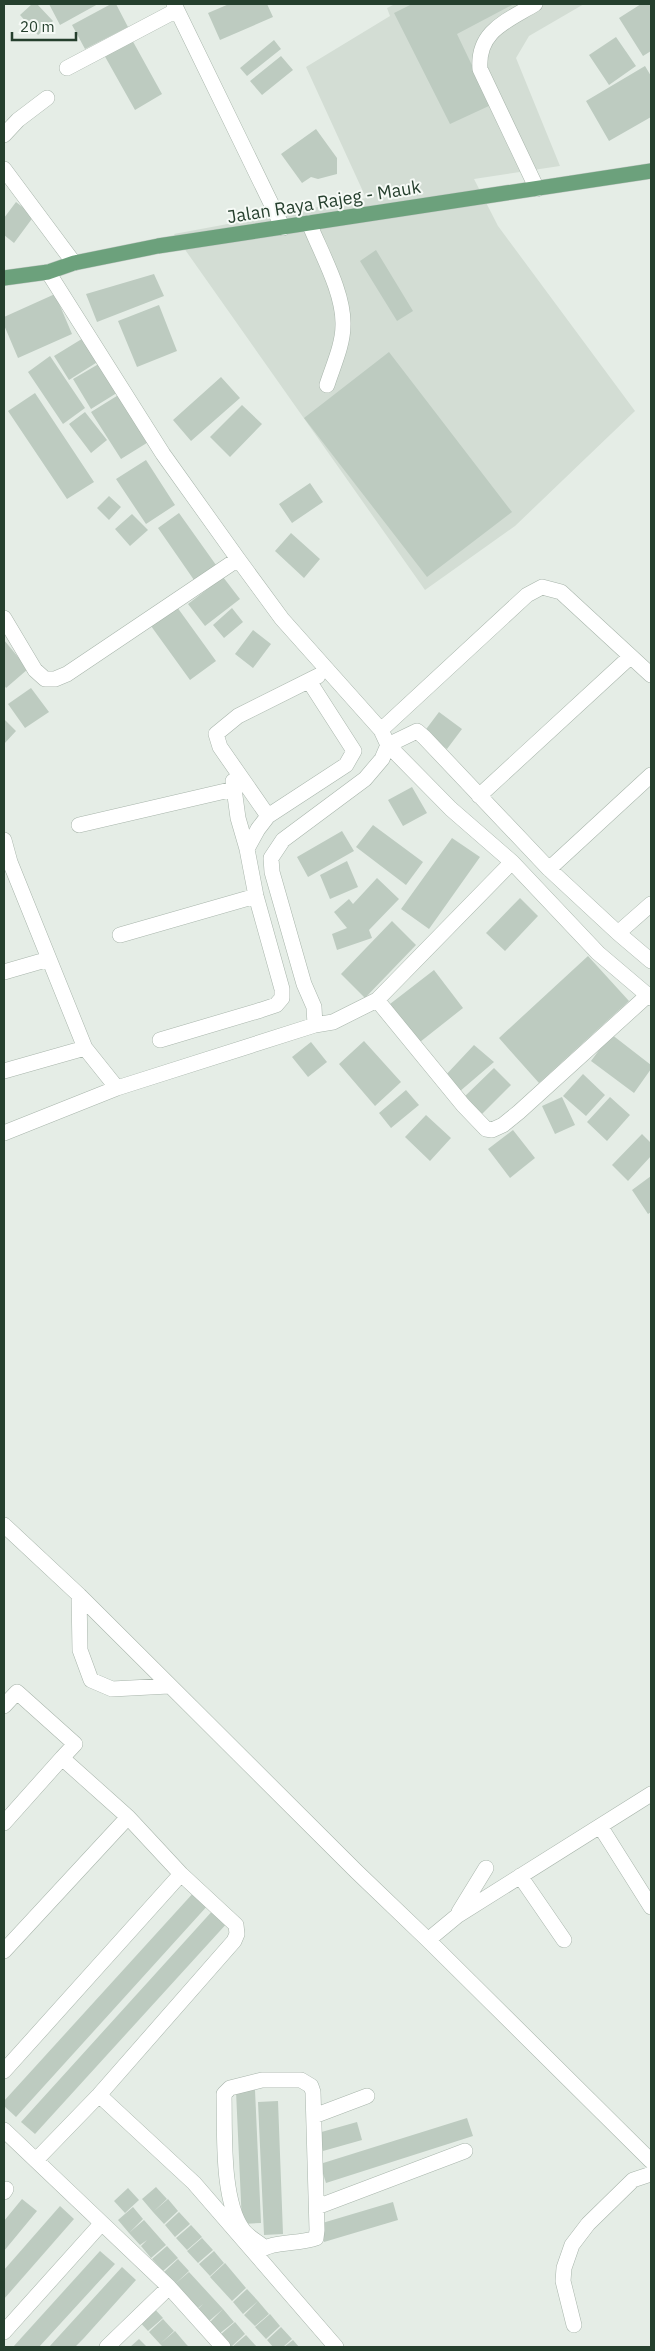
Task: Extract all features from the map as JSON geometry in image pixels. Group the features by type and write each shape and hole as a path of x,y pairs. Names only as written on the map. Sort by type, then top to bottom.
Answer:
{"main road":[{"name":"Jalan Raya Rajeg - Mauk","path":"4,278 48,272 74,263 158,246 651,172"}],"street":[{"path":"535,4 498,26 485,38 479,55 480,69 537,189"},
{"path":"67,68 176,7 283,228"},
{"path":"4,135 18,120 47,98"},
{"path":"4,169 74,263"},
{"path":"309,223 341,302 343,326 340,346 326,385"},
{"path":"48,272 163,454 282,619 381,730 388,745 451,809 512,862 598,953 650,997 503,1125 492,1130 486,1128 464,1105 377,1000"},
{"path":"4,618 35,670 45,679 55,679 67,674 238,560"},
{"path":"381,730 527,596 542,587 561,592 651,675"},
{"path":"479,796 630,657"},
{"path":"268,816 217,740 215,736 217,731 238,716 328,671"},
{"path":"247,849 268,816 346,765 354,751 309,681"},
{"path":"315,1025 314,1007 304,984 272,872 271,858 283,840 365,779 382,759 388,745 417,731 440,751 479,796 549,869 651,961"},
{"path":"160,1040 276,1005 282,998 279,971 256,896 247,849 238,818 232,765"},
{"path":"549,869 651,775"},
{"path":"79,824 234,789"},
{"path":"4,840 7,864 49,959 85,1048 117,1088"},
{"path":"4,1132 117,1088 315,1025 333,1022 377,1000 512,862"},
{"path":"120,935 256,896"},
{"path":"618,933 651,904"},
{"path":"4,972 49,959"},
{"path":"4,1071 85,1048"},
{"path":"4,1525 79,1595 356,1872 428,1940 651,2161"},
{"path":"79,1595 80,1650 90,1680 112,1689 169,1686"},
{"path":"4,1706 17,1692 75,1744 4,1823"},
{"path":"37,2159 99,2095 234,1941 237,1934 236,1925 181,1874 128,1817 62,1758"},
{"path":"428,1940 457,1916 651,1794"},
{"path":"4,1951 128,1817"},
{"path":"600,1826 651,1907"},
{"path":"457,1916 486,1868"},
{"path":"4,2071 181,1874"},
{"path":"520,1876 564,1940"},
{"path":"261,2250 306,2242 316,2238 318,2230 314,2116 311,2086 302,2080 262,2080 230,2088 224,2094 225,2162 234,2215 244,2232 261,2250 336,2347"},
{"path":"99,2095 194,2183 261,2250"},
{"path":"314,2116 367,2096"},
{"path":"4,2130 37,2159 101,2224 169,2287 223,2347"},
{"path":"317,2206 465,2151"},
{"path":"574,2325 563,2281 564,2268 572,2245 588,2224 633,2180 651,2174"},
{"path":"4,2332 101,2224"},
{"path":"110,2347 169,2287"}],"shaded area":[{"path":"395,4 584,4 529,36 516,58 560,166 474,179 498,226 635,411 515,526 425,590 174,234 366,198 306,67 390,16 387,8"}],"building":[{"path":"32,4 37,4 53,21 38,35 20,15"},
{"path":"49,4 98,4 60,25"},
{"path":"111,4 116,4 128,27 85,49 72,25"},
{"path":"229,4 267,4 273,17 220,40 208,13"},
{"path":"412,4 514,4 457,34 491,105 450,124 394,13"},
{"path":"641,4 650,4 651,6 651,51 643,56 619,18"},
{"path":"616,37 636,66 609,85 589,55"},
{"path":"131,38 162,94 135,110 103,53"},
{"path":"274,40 281,49 247,76 240,68"},
{"path":"281,56 293,70 262,95 250,81"},
{"path":"645,66 651,76 651,117 609,141 586,101"},
{"path":"316,129 337,158 337,174 318,179 311,177 302,183 281,154"},
{"path":"16,202 34,216 14,243 4,235 4,218"},
{"path":"376,250 413,311 397,321 360,261"},
{"path":"154,274 164,296 97,322 86,294"},
{"path":"55,294 72,334 18,358 4,325 4,317"},
{"path":"159,305 177,351 137,367 118,321"},
{"path":"85,337 99,361 69,380 54,356"},
{"path":"389,352 512,512 427,577 304,418"},
{"path":"50,356 85,408 63,424 28,372"},
{"path":"102,362 120,391 91,409 73,379"},
{"path":"221,377 240,398 191,441 173,420"},
{"path":"35,393 94,482 67,499 8,411"},
{"path":"120,394 150,441 121,459 91,412"},
{"path":"242,405 262,424 230,457 210,437"},
{"path":"85,412 107,440 91,453 69,424"},
{"path":"146,460 175,505 146,524 116,479"},
{"path":"310,483 323,502 292,523 279,504"},
{"path":"109,496 121,507 109,520 97,508"},
{"path":"179,513 216,565 194,580 158,528"},
{"path":"132,514 148,530 130,546 115,529"},
{"path":"291,533 320,559 304,578 275,551"},
{"path":"223,577 240,599 205,626 188,604"},
{"path":"177,607 216,661 190,680 151,626"},
{"path":"232,608 243,622 224,638 213,625"},
{"path":"253,630 271,644 253,668 235,654"},
{"path":"4,640 28,669 6,688 4,685"},
{"path":"31,688 49,712 25,728 8,704"},
{"path":"439,712 462,729 447,749 424,732"},
{"path":"4,719 16,731 4,744"},
{"path":"412,787 427,813 403,826 388,800"},
{"path":"373,825 423,862 406,885 356,847"},
{"path":"342,831 354,851 308,877 297,857"},
{"path":"452,838 480,857 429,929 401,909"},
{"path":"347,861 358,887 330,899 320,875"},
{"path":"377,878 399,899 369,930 372,938 337,950 332,934 347,928 334,912 349,899 353,904"},
{"path":"520,898 538,916 505,951 486,933"},
{"path":"392,921 416,945 365,998 341,974"},
{"path":"588,956 629,1001 539,1083 499,1038"},
{"path":"434,970 463,1008 420,1042 390,1004"},
{"path":"611,1034 651,1065 651,1069 634,1093 591,1061"},
{"path":"364,1041 401,1082 375,1106 339,1064"},
{"path":"311,1042 327,1062 308,1077 292,1057"},
{"path":"474,1045 494,1062 459,1092 443,1078"},
{"path":"494,1068 511,1085 480,1116 462,1099"},
{"path":"583,1074 605,1095 586,1116 563,1096"},
{"path":"406,1090 419,1105 391,1128 379,1113"},
{"path":"562,1097 575,1125 555,1134 542,1106"},
{"path":"610,1097 630,1115 607,1141 587,1122"},
{"path":"426,1115 451,1138 430,1161 405,1137"},
{"path":"513,1130 535,1158 510,1178 488,1149"},
{"path":"642,1134 651,1143 651,1156 628,1181 612,1165"},
{"path":"651,1176 651,1212 648,1214 632,1190"},
{"path":"195,1891 209,1904 16,2117 4,2106 4,2101"},
{"path":"215,1908 229,1921 35,2134 21,2122"},
{"path":"255,2090 261,2223 242,2224 236,2091"},
{"path":"278,2101 283,2234 264,2235 258,2102"},
{"path":"467,2118 473,2136 326,2183 320,2164"},
{"path":"357,2122 362,2140 323,2151 318,2133"},
{"path":"156,2187 167,2199 153,2212 142,2199"},
{"path":"128,2188 139,2200 125,2213 114,2201"},
{"path":"22,2199 37,2211 4,2251 4,2221"},
{"path":"168,2199 178,2211 164,2224 153,2212"},
{"path":"393,2202 398,2220 324,2242 319,2224"},
{"path":"60,2206 74,2219 4,2299 4,2270"},
{"path":"133,2207 143,2219 129,2233 118,2220"},
{"path":"179,2212 190,2224 175,2237 165,2225"},
{"path":"144,2220 166,2245 151,2258 141,2246 147,2240 140,2245 129,2233"},
{"path":"191,2225 202,2237 187,2250 176,2238"},
{"path":"202,2238 213,2250 198,2263 187,2251"},
{"path":"167,2246 178,2258 163,2271 152,2259"},
{"path":"100,2251 115,2264 39,2347 13,2347"},
{"path":"214,2251 224,2263 210,2276 199,2264"},
{"path":"178,2259 189,2271 175,2284 164,2272"},
{"path":"225,2263 246,2288 232,2301 210,2277"},
{"path":"122,2267 136,2280 84,2338 75,2347 49,2347"},
{"path":"189,2272 223,2309 208,2322 197,2310 203,2304 197,2309 175,2284"},
{"path":"247,2289 258,2301 243,2314 233,2302"},
{"path":"258,2301 269,2314 255,2326 244,2315"},
{"path":"152,2306 163,2318 148,2331 137,2319"},
{"path":"223,2309 234,2322 219,2334 209,2323"},
{"path":"270,2314 280,2326 266,2339 255,2327"},
{"path":"163,2319 174,2331 160,2344 149,2332"},
{"path":"235,2322 245,2334 231,2347 220,2335"},
{"path":"281,2327 292,2339 283,2347 273,2347 267,2340"},
{"path":"175,2331 189,2347 163,2347 160,2344"},
{"path":"246,2335 257,2347 232,2347"},
{"path":"139,2339 147,2347 130,2347"},
{"path":"293,2340 299,2347 284,2347"}]}
